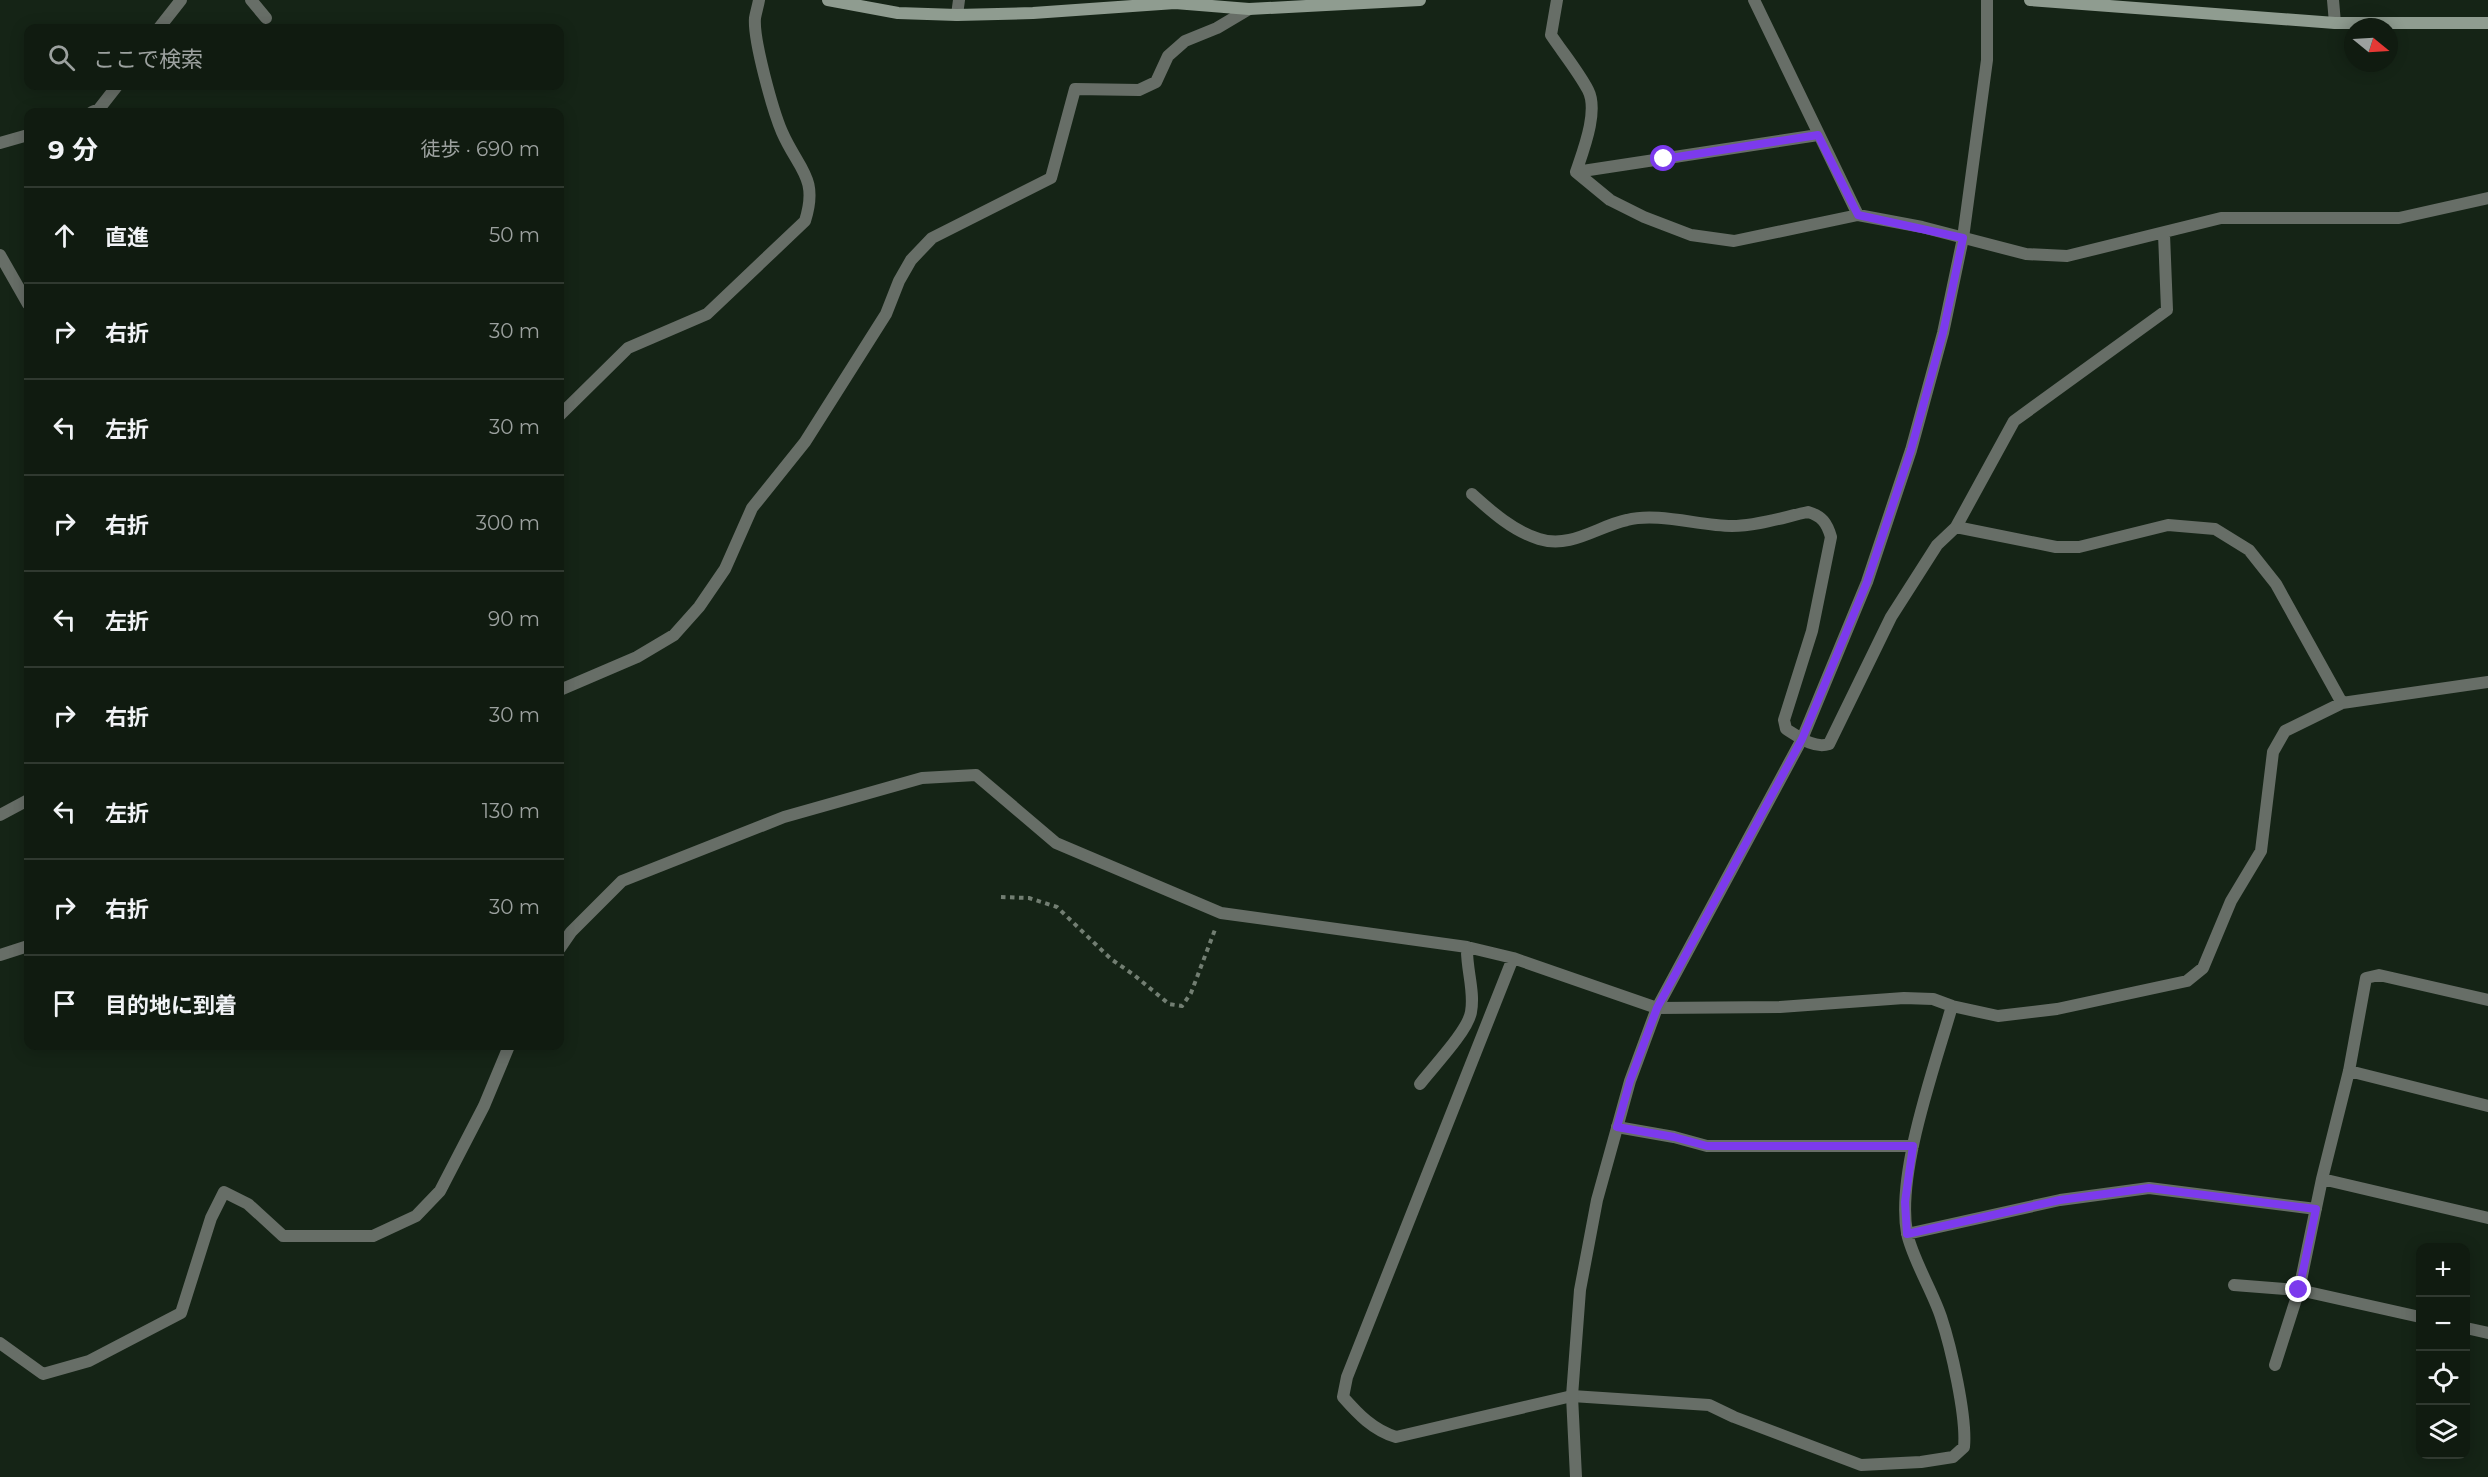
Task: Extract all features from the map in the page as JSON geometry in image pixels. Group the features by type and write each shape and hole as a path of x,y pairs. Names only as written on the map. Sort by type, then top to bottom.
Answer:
{"main road":[{"path":"828,0 898,13 957,15 1033,13 1175,3 1249,9 1420,0"},
{"path":"2030,0 2335,23 2488,23"}],"street":[{"path":"162,24 181,0"},
{"path":"251,0 266,18"},
{"path":"564,411 628,348 707,314 805,221 810,205 811,187 781,131 764,74 755,20 759,0"},
{"path":"957,15 959,0"},
{"path":"1557,0 1551,35 1589,91 1591,105 1588,136 1576,172"},
{"path":"1754,0 1858,215"},
{"path":"1576,1477 1572,1396 1580,1290 1597,1200 1617,1127 1630,1081 1657,1008 1802,739 1867,582 1911,450 1943,333 1963,238 1986,60 1987,0"},
{"path":"2332,0 2335,23"},
{"path":"564,688 637,657 674,635 699,607 725,569 752,508 811,432 886,314 898,281 911,260 932,238 1051,178 1075,89 1139,90 1156,82 1168,56 1185,41 1217,28 1249,9"},
{"path":"100,108 114,90"},
{"path":"1576,172 1818,135"},
{"path":"0,144 24,136"},
{"path":"1576,172 1610,200 1644,217 1691,235 1734,241 1858,215 2026,254 2067,256 2164,234 2221,218 2399,218 2488,198"},
{"path":"1472,494 1498,518 1540,539 1560,541 1579,537 1628,519 1733,526 1808,512 1819,515 1828,525 1832,537 1812,631 1784,720 1786,729 1802,739 1821,747 1829,744 1891,616 1937,544 1956,527 2013,421 2167,310 2164,234"},
{"path":"0,255 24,297"},
{"path":"1956,527 2056,547 2079,547 2168,525 2215,529 2249,550 2276,584 2342,703"},
{"path":"564,942 571,932 622,881 784,817 922,778 976,775 1056,843 1221,913 1467,947 1513,958 1657,1008 1780,1007 1905,998 1933,999 1952,1006 1998,1016 2057,1009 2187,981 2203,968 2231,901 2261,851 2273,752 2285,731 2342,703 2488,682"},
{"path":"0,815 24,802"},
{"path":"0,955 24,947"},
{"path":"1420,1084 1467,1024 1472,1012 1470,980 1466,964 1467,947"},
{"path":"1513,958 1347,1377 1342,1397 1362,1419 1385,1434 1396,1437 1572,1396 1611,1397 1709,1405 1734,1417 1860,1465 1953,1457 1964,1447 1964,1422 1941,1318 1907,1234 1905,1202 1913,1146 1952,1006"},
{"path":"2275,1365 2299,1290 2322,1179 2349,1071 2366,978 2379,975 2488,1000"},
{"path":"0,1343 43,1374 89,1361 181,1313 211,1218 224,1192 248,1204 283,1236 373,1236 416,1216 440,1191 484,1106 507,1050"},
{"path":"2349,1071 2488,1106"},
{"path":"1617,1127 1674,1137 1707,1146 1913,1146"},
{"path":"2322,1179 2488,1218"},
{"path":"1907,1234 2060,1200 2149,1188 2316,1209"},
{"path":"2234,1285 2299,1290 2416,1316"},
{"path":"2470,1329 2488,1333"},
{"path":"1854,1476 1860,1465"}],"path":[{"path":"1001,897 1029,898 1057,907 1111,959 1168,1004 1182,1006 1191,993 1221,913"}],"route":[{"path":"1664,159 1818,135 1858,215 1963,238 1943,333 1911,450 1867,582 1802,739 1657,1008 1630,1081 1617,1127 1674,1137 1707,1146 1913,1146 1905,1202 1907,1234 2060,1200 2149,1188 2221,1199 2316,1209 2299,1290"}]}
